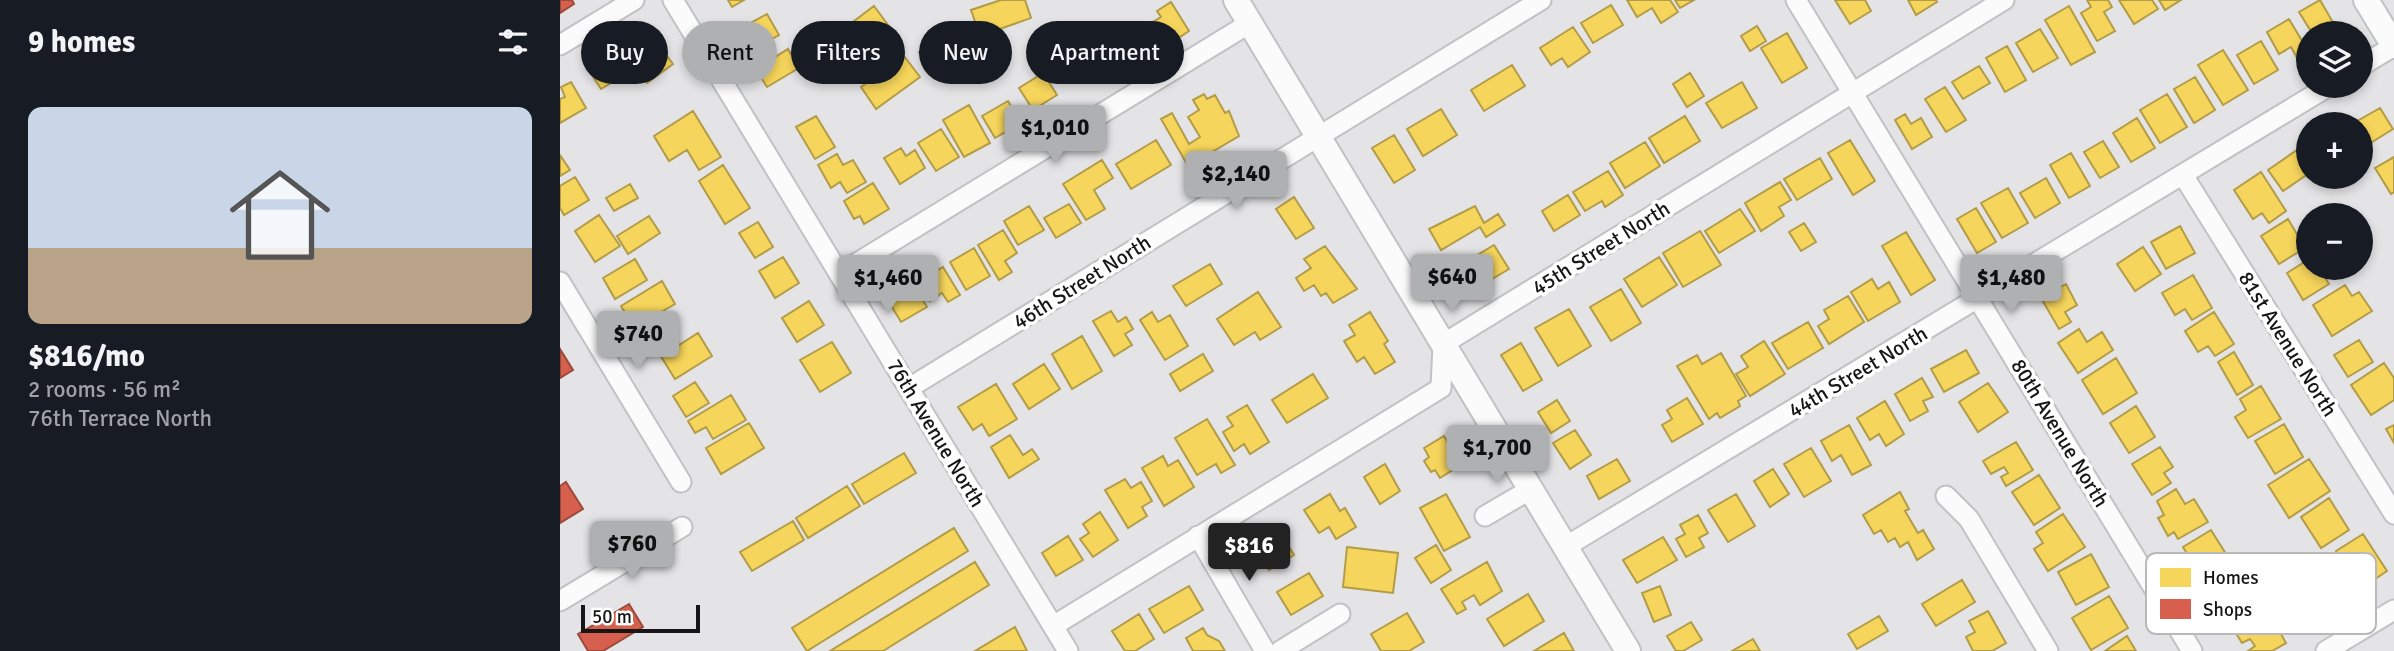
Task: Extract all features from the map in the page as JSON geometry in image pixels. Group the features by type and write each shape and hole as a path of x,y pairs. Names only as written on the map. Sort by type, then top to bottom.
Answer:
{"street":[{"path":"560,44 634,0"},
{"name":"76th Avenue North","path":"673,0 1068,651"},
{"path":"1236,0 1628,651"},
{"name":"46th Street North","path":"909,388 1541,0"},
{"name":"80th Avenue North","path":"1796,0 2146,576"},
{"name":"45th Street North","path":"1443,344 2004,0"},
{"path":"2366,0 2394,46 2373,59"},
{"path":"839,274 1250,23"},
{"name":"44th Street North","path":"1565,547 2309,98"},
{"name":"81st Avenue North","path":"2183,175 2394,514"},
{"path":"560,282 681,482"},
{"path":"1053,626 1441,388 1443,344"},
{"path":"1485,516 1531,489"},
{"path":"1946,496 1969,519 2048,651"},
{"path":"560,601 682,527"},
{"path":"1198,536 1265,651"},
{"path":"2376,621 2394,610"},
{"path":"1280,651 1340,614"},
{"name":"80th Avenue North","path":"2182,634 2192,651"},
{"path":"2326,651 2354,634"}],"building: Homes":[{"path":"728,0 744,0 732,7"},
{"path":"1001,0 1025,0 1031,18 1012,25 1012,21 975,21 971,10"},
{"path":"1627,0 1670,0 1678,12 1661,23 1652,8 1637,17"},
{"path":"1675,0 1694,0 1680,8"},
{"path":"1835,0 1865,0 1871,11 1850,24"},
{"path":"1908,0 1936,0 1937,2 1916,15"},
{"path":"2087,0 2108,0 2112,7 2104,12 2115,31 2097,41 2081,13 2091,7"},
{"path":"2119,0 2152,0 2158,9 2134,24"},
{"path":"2159,0 2181,0 2165,10"},
{"path":"2320,0 2332,21 2305,21 2299,12"},
{"path":"1171,2 1183,21 1154,21 1161,17 1157,11"},
{"path":"1611,5 1623,25 1593,43 1581,23"},
{"path":"874,6 885,21 854,21"},
{"path":"2069,6 2095,52 2071,65 2045,20"},
{"path":"767,14 771,21 754,21"},
{"path":"2289,19 2296,31 2296,56 2291,47 2279,54 2267,32"},
{"path":"1757,26 1766,41 1750,51 1741,36"},
{"path":"1573,27 1590,52 1568,67 1562,58 1551,65 1540,48"},
{"path":"2040,29 2058,58 2033,72 2016,43"},
{"path":"1787,33 1807,68 1782,83 1761,48"},
{"path":"2261,41 2278,70 2254,84 2237,55"},
{"path":"2007,46 2026,80 2005,92 1986,58"},
{"path":"788,49 791,54 791,73 777,81 777,56"},
{"path":"2223,50 2248,90 2223,105 2198,65"},
{"path":"905,57 919,76 876,109 861,87 865,84 905,84"},
{"path":"1512,65 1525,86 1484,111 1471,90"},
{"path":"1979,66 1990,83 1963,99 1952,82"},
{"path":"1690,73 1704,96 1687,107 1673,84"},
{"path":"2195,77 2215,110 2194,123 2174,89"},
{"path":"571,82 586,108 560,123 560,99 565,97 561,87"},
{"path":"1742,82 1757,108 1722,128 1706,103"},
{"path":"1026,84 1050,84 1057,95 1033,110 1019,88"},
{"path":"1945,87 1966,120 1946,132 1925,99"},
{"path":"1204,94 1207,99 1215,95 1225,113 1229,111 1239,136 1212,152 1220,167 1196,180 1161,119 1172,113 1189,144 1200,137 1188,117 1199,110 1193,100"},
{"path":"2167,94 2187,127 2160,143 2140,110"},
{"path":"1008,101 1021,123 995,138 982,116"},
{"path":"969,105 990,143 964,157 943,120"},
{"path":"2380,108 2393,129 2373,142 2373,112"},
{"path":"1441,109 1457,135 1423,156 1407,129"},
{"path":"693,111 721,157 699,170 687,150 669,161 654,136"},
{"path":"1905,114 1911,124 1921,118 1932,137 1912,149 1895,120"},
{"path":"816,116 835,147 815,159 796,127"},
{"path":"1685,116 1700,141 1664,163 1649,138"},
{"path":"2137,118 2155,148 2131,162 2113,133"},
{"path":"941,129 959,157 936,171 918,143"},
{"path":"1394,135 1415,170 1394,183 1372,148"},
{"path":"1156,140 1171,165 1131,189 1116,164"},
{"path":"1850,140 1875,181 1853,195 1828,153"},
{"path":"2103,141 2119,167 2100,178 2084,152"},
{"path":"1645,142 1660,166 1625,188 1610,163"},
{"path":"901,148 906,156 915,150 925,168 900,184 884,158"},
{"path":"2296,151 2296,182 2283,191 2268,170"},
{"path":"2071,153 2090,186 2069,198 2050,165"},
{"path":"837,154 843,165 853,160 866,182 847,193 840,182 831,188 818,165"},
{"path":"560,155 570,170 560,176"},
{"path":"2394,157 2394,192 2391,194 2375,168"},
{"path":"1820,158 1832,179 1797,200 1784,179"},
{"path":"1102,160 1113,178 1094,190 1105,209 1086,220 1063,184"},
{"path":"723,165 750,208 725,224 699,181"},
{"path":"1608,171 1623,195 1605,207 1602,201 1585,211 1573,192"},
{"path":"2261,172 2286,211 2269,223 2262,213 2253,219 2234,190"},
{"path":"575,177 589,200 564,215 560,208 560,186"},
{"path":"2046,178 2060,203 2035,218 2020,193"},
{"path":"1780,182 1791,200 1779,207 1784,216 1761,231 1745,203"},
{"path":"873,183 889,209 864,224 860,216 854,219 844,201"},
{"path":"630,184 638,198 614,211 606,198"},
{"path":"2008,188 2028,223 2002,238 1981,203"},
{"path":"1568,195 1580,215 1554,231 1542,211"},
{"path":"1294,197 1314,228 1296,239 1276,209"},
{"path":"1069,204 1081,223 1056,238 1044,218"},
{"path":"1029,206 1044,230 1018,245 1004,221"},
{"path":"1475,206 1484,223 1498,214 1505,225 1486,237 1480,227 1441,250 1429,229"},
{"path":"1976,208 1996,242 1977,253 1957,219"},
{"path":"1740,209 1755,231 1719,253 1705,231"},
{"path":"599,215 620,246 595,262 575,231"},
{"path":"649,216 660,233 628,254 617,236"},
{"path":"2288,219 2296,233 2296,254 2279,264 2261,236"},
{"path":"758,222 773,247 755,258 739,233"},
{"path":"1804,223 1816,242 1801,251 1789,232"},
{"path":"2180,226 2195,253 2166,269 2151,242"},
{"path":"1003,230 1017,253 1005,261 1012,272 999,280 978,245"},
{"path":"1700,231 1721,265 1683,287 1663,253"},
{"path":"1906,232 1935,280 1911,295 1882,246"},
{"path":"1494,245 1509,269 1472,291 1457,267"},
{"path":"1325,246 1357,289 1333,303 1326,293 1321,296 1314,285 1304,291 1296,278 1311,268 1304,259"},
{"path":"2143,247 2161,274 2135,291 2117,264"},
{"path":"974,248 990,276 966,290 950,262"},
{"path":"783,257 799,283 775,298 759,271"},
{"path":"1659,257 1677,285 1642,307 1624,279"},
{"path":"635,259 647,280 615,299 603,278"},
{"path":"1210,264 1222,284 1186,306 1173,286"},
{"path":"943,267 960,295 948,302 942,293 930,301 919,282"},
{"path":"2296,267 2296,280 2326,280 2329,284 2303,300 2287,273"},
{"path":"2193,275 2212,308 2192,320 2185,309 2175,315 2162,293"},
{"path":"1872,279 1878,289 1889,282 1900,302 1868,321 1851,292"},
{"path":"662,281 675,304 634,328 621,306"},
{"path":"896,284 902,294 915,287 927,307 901,322 883,292"},
{"path":"2066,284 2077,305 2065,312 2071,322 2059,329 2041,298"},
{"path":"2345,285 2352,296 2359,292 2372,311 2332,336 2313,305"},
{"path":"1621,289 1641,323 1611,341 1590,307"},
{"path":"1258,292 1281,327 1260,340 1255,332 1234,345 1217,319"},
{"path":"1848,296 1864,322 1829,344 1818,326 1829,319 1824,310"},
{"path":"809,301 824,325 797,342 782,318"},
{"path":"1569,309 1591,346 1558,366 1535,328"},
{"path":"1111,311 1118,322 1126,317 1133,329 1125,334 1132,345 1114,356 1093,321"},
{"path":"1152,312 1158,322 1170,315 1188,346 1165,360 1140,320"},
{"path":"1370,312 1388,341 1384,344 1395,362 1375,374 1364,357 1357,362 1344,341 1355,335 1349,325"},
{"path":"2214,312 2234,344 2215,356 2208,346 2198,352 2185,331"},
{"path":"1808,322 1823,348 1788,369 1772,343"},
{"path":"2079,329 2087,342 2102,332 2113,350 2078,373 2058,343"},
{"path":"672,333 679,345 698,333 712,356 675,379 654,345"},
{"path":"1082,336 1102,371 1072,389 1052,354"},
{"path":"2359,340 2373,362 2348,377 2334,355"},
{"path":"1764,341 1785,374 1750,396 1736,374 1748,367 1741,356"},
{"path":"832,342 851,373 820,392 800,360"},
{"path":"1521,343 1542,380 1523,391 1501,355"},
{"path":"1966,350 1979,373 1944,392 1931,369"},
{"path":"2234,352 2253,385 2237,395 2218,362"},
{"path":"1721,353 1746,396 1738,401 1740,406 1720,418 1717,413 1709,419 1677,366 1697,355 1702,364"},
{"path":"1203,354 1213,371 1180,391 1170,374"},
{"path":"2116,358 2137,393 2103,414 2082,380"},
{"path":"2384,363 2394,378 2394,400 2371,415 2351,385"},
{"path":"1044,364 1060,389 1029,409 1013,384"},
{"path":"1313,374 1328,398 1287,423 1272,400"},
{"path":"1922,378 1933,397 1923,401 1928,411 1910,421 1895,394"},
{"path":"695,382 709,403 686,417 673,396"},
{"path":"1988,383 2008,412 1978,432 1959,402"},
{"path":"996,384 1017,419 989,436 982,424 973,430 958,407"},
{"path":"2261,386 2281,419 2248,438 2235,417 2246,410 2240,399"},
{"path":"731,395 746,420 713,439 706,427 695,433 688,421"},
{"path":"1687,398 1703,424 1672,442 1662,425 1672,419 1667,410"},
{"path":"1557,400 1570,421 1551,433 1538,412"},
{"path":"1885,401 1904,434 1886,446 1879,434 1870,440 1857,418"},
{"path":"1247,405 1269,442 1250,454 1244,444 1234,451 1223,432 1233,426 1227,417"},
{"path":"2136,406 2155,437 2129,453 2110,423"},
{"path":"1207,419 1235,465 1221,473 1216,464 1197,475 1175,438"},
{"path":"749,423 764,448 721,474 706,448"},
{"path":"2284,424 2303,457 2275,474 2255,441"},
{"path":"1849,425 1871,465 1852,475 1841,455 1832,461 1821,441"},
{"path":"2394,425 2394,443 2386,429"},
{"path":"1575,430 1591,455 1570,469 1553,443"},
{"path":"1010,435 1023,455 1032,449 1039,459 1009,478 991,447"},
{"path":"1444,436 1461,465 1440,478 1435,470 1431,472 1424,461 1429,457 1424,448"},
{"path":"2016,442 2033,470 2006,486 2001,477 2008,473 2004,467 1991,474 1983,461"},
{"path":"2160,447 2173,467 2164,473 2171,483 2152,495 2132,464"},
{"path":"1811,448 1831,481 1804,497 1784,464"},
{"path":"904,453 916,473 864,504 852,484"},
{"path":"1163,456 1168,466 1178,460 1194,487 1164,506 1142,468"},
{"path":"1617,459 1630,481 1599,499 1587,476"},
{"path":"2309,459 2330,491 2289,518 2268,485"},
{"path":"1385,464 1400,491 1380,504 1364,477"},
{"path":"1773,469 1789,494 1770,507 1754,481"},
{"path":"2039,475 2060,508 2034,525 2012,492"},
{"path":"1125,479 1131,488 1141,482 1152,501 1142,507 1147,516 1128,528 1105,490"},
{"path":"847,486 860,506 808,538 796,518"},
{"path":"2176,489 2185,504 2194,499 2208,522 2178,539 2174,532 2168,536 2158,518 2164,515 2157,501"},
{"path":"1900,492 1909,509 1905,511 1918,533 1923,530 1934,549 1917,560 1908,542 1900,547 1895,538 1888,542 1881,530 1874,534 1863,515"},
{"path":"1330,494 1340,511 1345,508 1356,527 1336,539 1329,527 1319,533 1304,510"},
{"path":"1446,494 1470,537 1444,551 1420,508"},
{"path":"1736,494 1755,526 1728,542 1708,510"},
{"path":"2329,498 2349,530 2321,548 2301,517"},
{"path":"1100,512 1118,540 1093,557 1080,539 1089,533 1083,524"},
{"path":"2063,514 2085,547 2048,571 2034,549 2043,543 2036,532"},
{"path":"1698,515 1708,533 1699,538 1704,547 1686,557 1676,539 1685,534 1680,525"},
{"path":"793,521 804,540 752,571 740,552"},
{"path":"954,528 968,551 807,651 792,628"},
{"path":"1279,530 1294,555 1269,570 1254,544"},
{"path":"2211,530 2225,553 2187,553 2183,547"},
{"path":"2363,534 2375,553 2337,553 2336,551"},
{"path":"1068,536 1083,560 1056,576 1042,553"},
{"path":"1663,537 1677,560 1637,583 1623,560"},
{"path":"1436,545 1451,570 1431,583 1415,558"},
{"path":"1347,547 1398,553 1393,593 1343,587"},
{"path":"2091,554 2109,587 2076,605 2058,572"},
{"path":"2376,554 2387,571 2376,578"},
{"path":"975,562 989,585 883,651 830,651"},
{"path":"1487,562 1502,591 1480,605 1474,595 1462,602 1466,609 1457,614 1441,589"},
{"path":"1309,573 1323,596 1291,615 1277,592"},
{"path":"1962,580 1975,602 1936,626 1922,604"},
{"path":"1189,586 1203,610 1164,633 1149,609"},
{"path":"1660,586 1671,615 1654,622 1642,593"},
{"path":"1528,594 1544,621 1504,646 1487,619"},
{"path":"2109,596 2128,628 2091,650 2072,618"},
{"path":"1988,611 2006,643 1992,651 1973,651 1966,637 1975,632 1969,621"},
{"path":"1407,613 1424,642 1409,651 1381,651 1371,634"},
{"path":"1139,614 1154,639 1135,651 1125,651 1112,631"},
{"path":"1879,616 1888,631 1857,649 1848,634"},
{"path":"1691,622 1702,640 1683,651 1676,651 1667,636"},
{"path":"1015,627 1027,651 975,651"},
{"path":"1203,628 1207,635 1219,641 1225,651 1193,651 1186,638"},
{"path":"1564,633 1574,651 1534,651"},
{"path":"2236,634 2281,634 2286,643 2272,651 2248,651 2255,646 2250,639 2242,643"},
{"path":"2127,636 2136,651 2105,651"},
{"path":"1753,639 1760,651 1732,651"}],"building: Shops":[{"path":"560,0 572,0 574,4 560,13"},
{"path":"560,349 573,370 560,378"},
{"path":"566,482 583,509 560,523 560,486"},
{"path":"629,604 643,627 603,651 588,651 578,634"}]}
